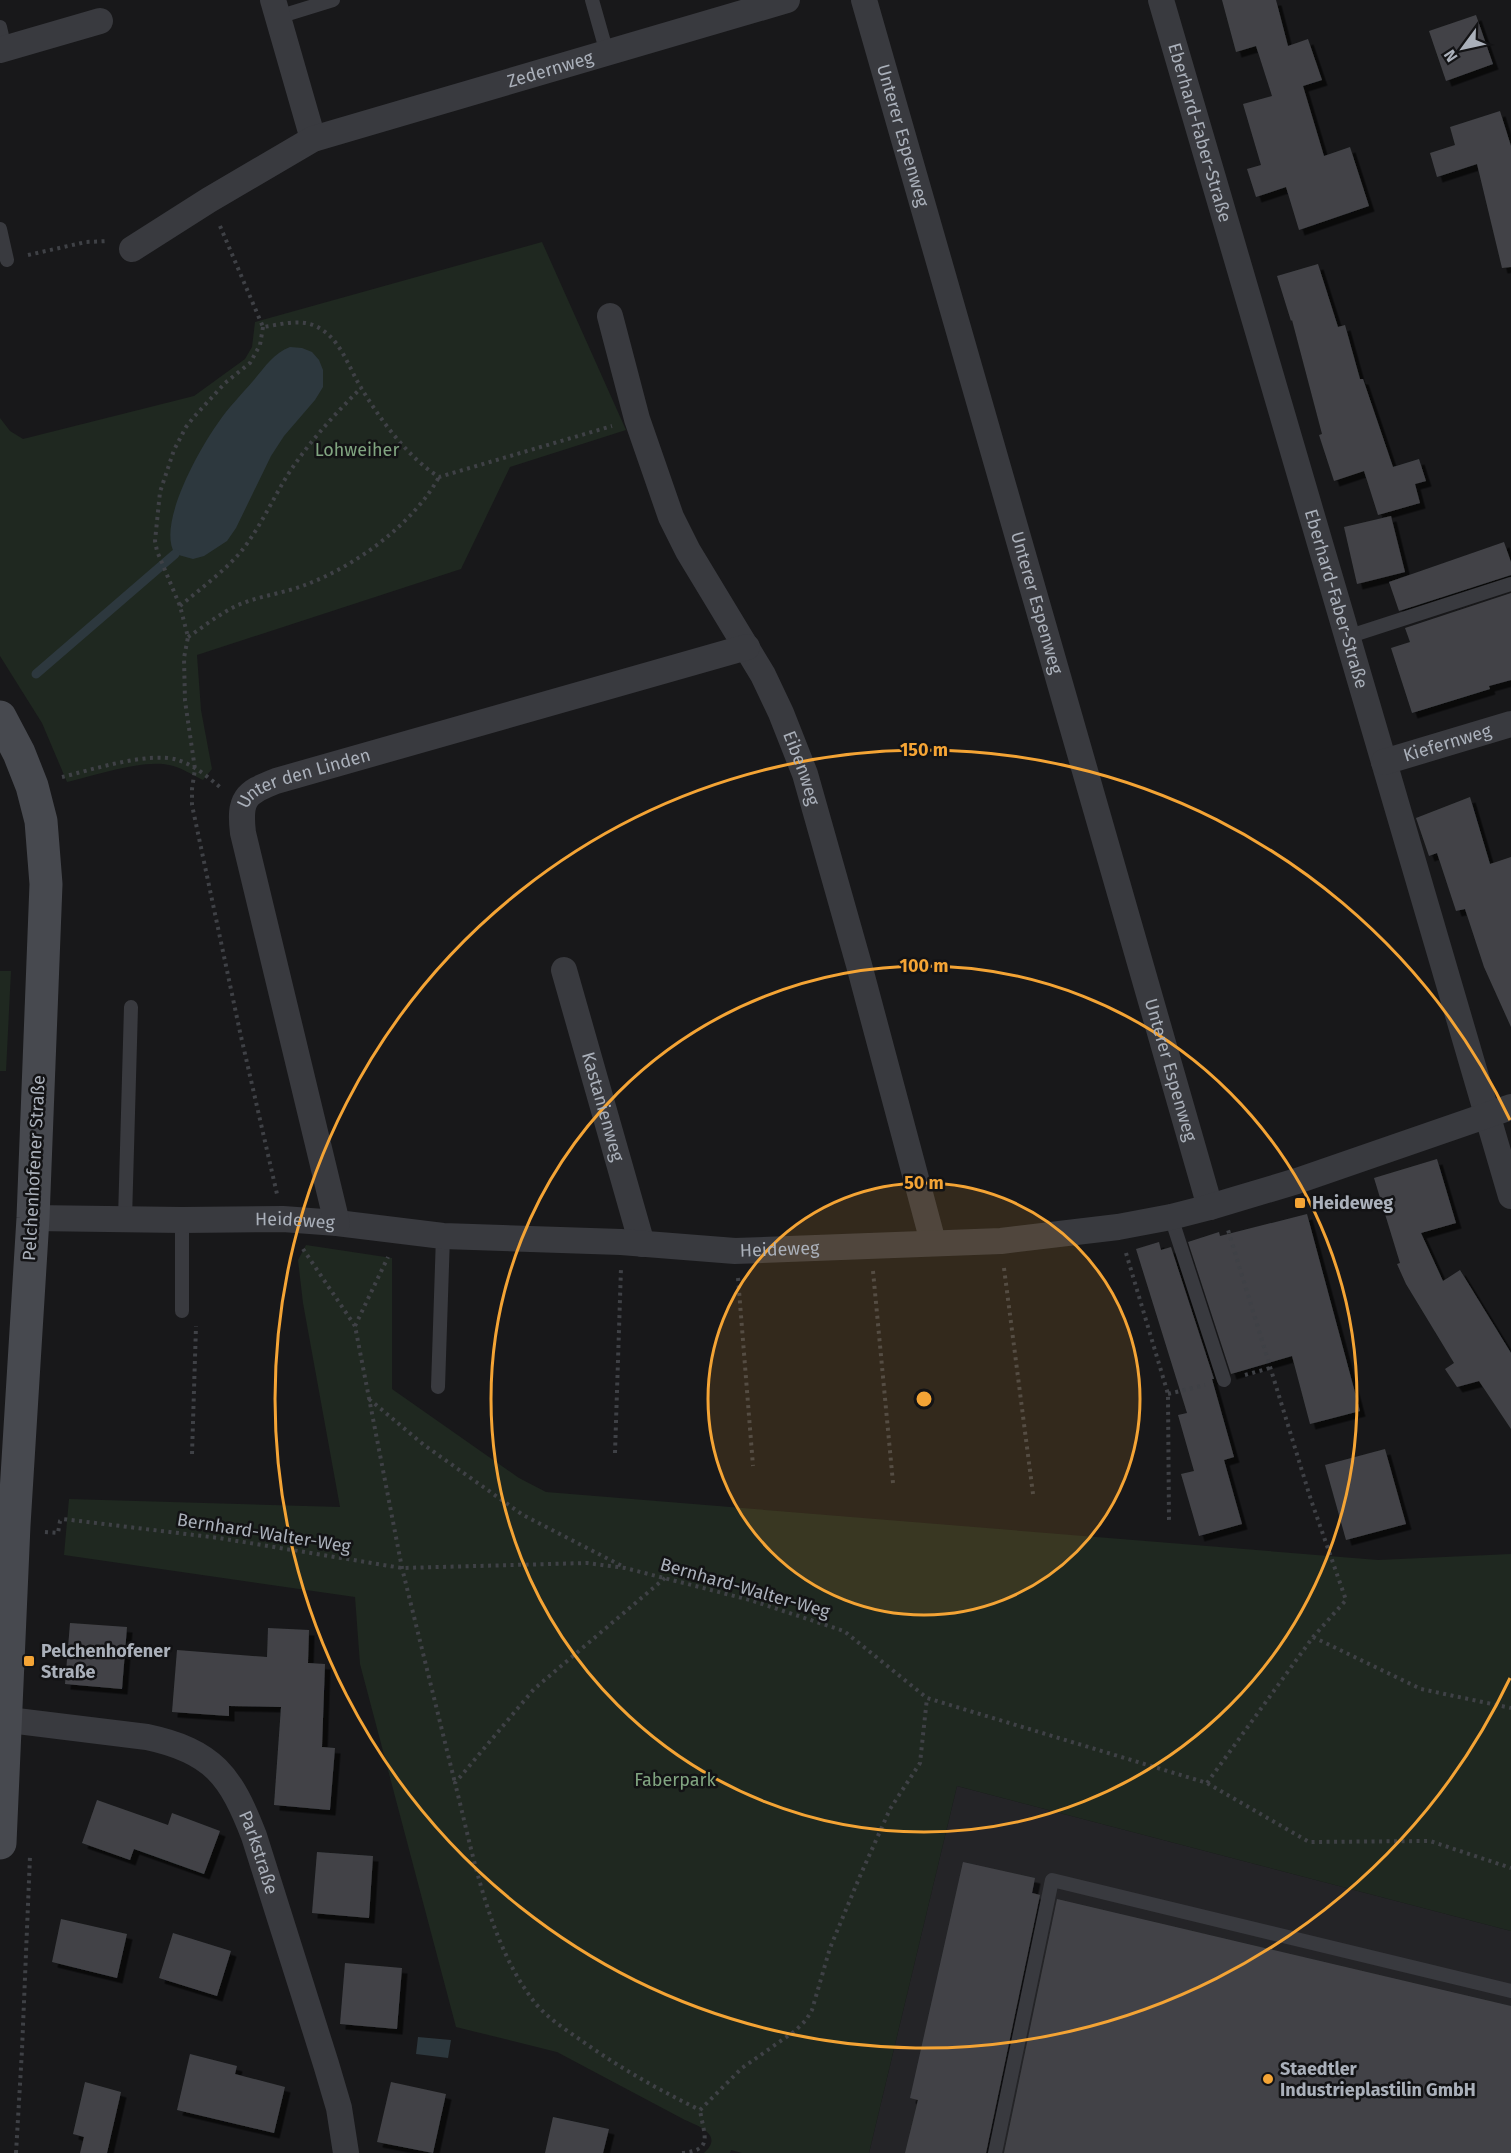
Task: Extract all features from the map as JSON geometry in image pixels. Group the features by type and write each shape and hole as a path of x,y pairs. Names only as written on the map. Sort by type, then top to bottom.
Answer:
{"main road":[{"name":"Pelchenhofener Straße","path":"0,717 19,753 32,786 41,821 46,884 33,1218 3,1719 15,1845"}],"street":[{"name":"Zedernweg","path":"132,249 209,200 313,139 787,0"},
{"name":"Unterer Espenweg","path":"864,0 1215,1205"},
{"name":"Eberhard-Faber-Straße","path":"1161,0 1384,762 1499,1111 1511,1196"},
{"path":"276,9 313,139"},
{"path":"2,42 100,21"},
{"name":"Eibenweg","path":"610,316 637,419 671,517 688,551 764,675 805,774 859,964 933,1242"},
{"name":"Unter den Linden","path":"337,1222 243,833 242,806 244,800 252,792 276,781 747,647"},
{"name":"Kiefernweg","path":"1384,762 1511,723"},
{"name":"Kastanienweg","path":"564,970 631,1243"},
{"name":"Heideweg","path":"33,1218 283,1219 337,1222 444,1236 631,1243 735,1251 1001,1241 1118,1227 1171,1217 1297,1181 1499,1111"},
{"name":"Parkstraße","path":"3,1719 168,1741 201,1756 216,1767 225,1778 254,1836 339,2108 346,2153"}],"lane":[{"path":"276,9 333,0"},
{"path":"592,0 608,53"},
{"path":"0,229 8,260"},
{"path":"1347,637 1511,584"},
{"path":"124,1220 131,1007"},
{"path":"1171,1217 1224,1380"},
{"path":"182,1220 182,1311"},
{"path":"438,1387 444,1236"},
{"path":"995,2153 1052,1880 1511,1991"}],"path":[{"path":"209,200 263,327 256,356 225,383 193,418 174,450 160,492 155,541 180,606 188,637 184,658 185,701 195,769 192,805 283,1219 355,1326 402,1568 480,1880 510,1962 537,2004 566,2030 655,2089 700,2110"},
{"path":"8,260 86,242 107,240 132,249"},
{"path":"263,327 306,322 322,329 338,345 361,388 411,455 439,477"},
{"path":"180,606 238,555 250,540 287,476 316,435 361,388"},
{"path":"188,637 234,607 306,585 342,567 403,523 420,506 439,477 637,419"},
{"path":"32,786 63,776 151,758 177,760 195,769 242,806"},
{"path":"1207,1783 1314,1637 1346,1599 1311,1500 1215,1205"},
{"path":"1118,1227 1168,1394 1169,1522"},
{"path":"355,1326 400,1231"},
{"path":"1001,1241 1033,1494"},
{"path":"615,1453 631,1243"},
{"path":"871,1245 893,1483"},
{"path":"735,1251 753,1466"},
{"path":"182,1311 196,1313 192,1454"},
{"path":"368,1397 424,1445 523,1515 626,1568"},
{"name":"Bernhard-Walter-Weg","path":"39,1531 58,1533 60,1521 63,1519 219,1538 402,1568 587,1563 626,1568 750,1600 844,1631 927,1698 1207,1783 1309,1842 1430,1841 1511,1868"},
{"path":"455,1783 534,1689 664,1578"},
{"path":"1314,1637 1421,1689 1511,1708"},
{"path":"700,2110 742,2068 795,2031 809,2015 830,1948 860,1876 890,1809 920,1763 927,1698"},
{"path":"15,1845 22,2050 16,2153"},
{"path":"682,2153 697,2151 703,2145 705,2139 700,2110"}],"shaded area":[{"name":"Lohweiher","path":"290,347 312,352 319,360 323,370 323,387 271,456 236,528 227,541 204,556 193,559 175,554 171,541 171,525 183,487 201,450 226,412 265,366 279,353"},
{"path":"957,1786 1511,1931 1511,2153 869,2153"},
{"path":"418,2037 451,2040 448,2058 416,2054"}],"green space":[{"name":"Lohweiher","path":"542,242 626,430 510,467 461,569 197,655 201,710 212,769 203,780 178,767 146,764 67,782 42,723 0,656 0,418 10,431 23,439 194,396 245,359 252,347 255,322"},
{"path":"0,971 11,971 6,1071 0,1071"},
{"name":"Faberpark","path":"306,1245 392,1258 392,1389 519,1478 546,1492 1378,1560 1511,1554 1511,1931 957,1786 869,2153 742,2153 731,2150 730,2153 704,2153 711,2141 710,2136 702,2128 557,2052 456,2027 360,1664 355,1597 64,1555 69,1499 340,1507 303,1303 298,1260"}],"building":[{"path":"1222,0 1276,0 1288,46 1308,39 1322,80 1303,86 1324,156 1350,147 1369,206 1299,230 1286,187 1256,197 1247,169 1261,165 1243,104 1272,96 1256,46 1236,52"},
{"path":"1476,15 1493,64 1446,81 1429,31"},
{"path":"1500,111 1511,146 1511,267 1502,268 1477,164 1437,177 1430,153 1455,145 1450,127"},
{"path":"1318,264 1338,327 1345,325 1360,379 1363,379 1393,467 1419,459 1426,481 1415,484 1420,503 1378,515 1364,471 1334,481 1319,435 1322,434 1292,320 1277,276"},
{"path":"1391,516 1405,572 1357,584 1344,527"},
{"path":"1504,542 1511,562 1511,575 1399,611 1389,582"},
{"path":"1511,593 1511,680 1489,686 1490,689 1412,713 1391,648 1410,642 1405,628"},
{"path":"1470,797 1490,864 1511,857 1511,1027 1484,967 1465,909 1456,911 1437,853 1429,856 1416,818"},
{"path":"1437,1159 1456,1223 1421,1233 1443,1281 1460,1270 1511,1353 1511,1429 1479,1381 1457,1387 1445,1369 1454,1363 1406,1284 1397,1264 1400,1263 1374,1178"},
{"path":"1307,1214 1360,1411 1310,1424 1292,1356 1231,1374 1188,1242 1219,1232 1220,1236"},
{"path":"1159,1242 1161,1250 1171,1247 1214,1379 1212,1379 1234,1457 1224,1460 1242,1524 1199,1536 1181,1474 1194,1471 1178,1415 1187,1413 1136,1249"},
{"path":"1385,1449 1406,1524 1346,1540 1325,1465"},
{"path":"70,1623 127,1627 122,1689 65,1684"},
{"path":"268,1628 309,1630 308,1663 325,1664 322,1747 335,1748 330,1810 274,1805 281,1707 229,1706 229,1716 172,1712 177,1650 267,1657"},
{"path":"97,1800 168,1825 172,1813 220,1831 204,1874 134,1849 130,1860 82,1843"},
{"path":"317,1852 373,1856 369,1918 312,1913"},
{"path":"963,1862 1035,1878 1032,1893 1040,1895 986,2153 905,2153 918,2100 910,2098"},
{"name":"Staedtler Industrieplastilin GmbH","path":"1057,1899 1511,2006 1511,2153 1004,2153"},
{"path":"61,1919 127,1934 117,1978 52,1962"},
{"path":"173,1933 231,1951 217,1996 159,1978"},
{"path":"345,1963 402,1968 397,2029 340,2024"},
{"path":"190,2054 237,2066 235,2074 285,2087 274,2133 177,2110"},
{"path":"85,2082 121,2092 107,2153 80,2153 84,2137 73,2134"},
{"path":"391,2082 446,2094 433,2153 377,2142"},
{"path":"553,2117 609,2129 603,2153 545,2153"}],"waterway":[{"path":"36,674 175,554"}],"place":[{"name":"Heideweg","path":"1300,1203"},
{"name":"Pelchenhofener Straße","path":"29,1661"},
{"name":"Staedtler Industrieplastilin GmbH","path":"1268,2079"}]}
